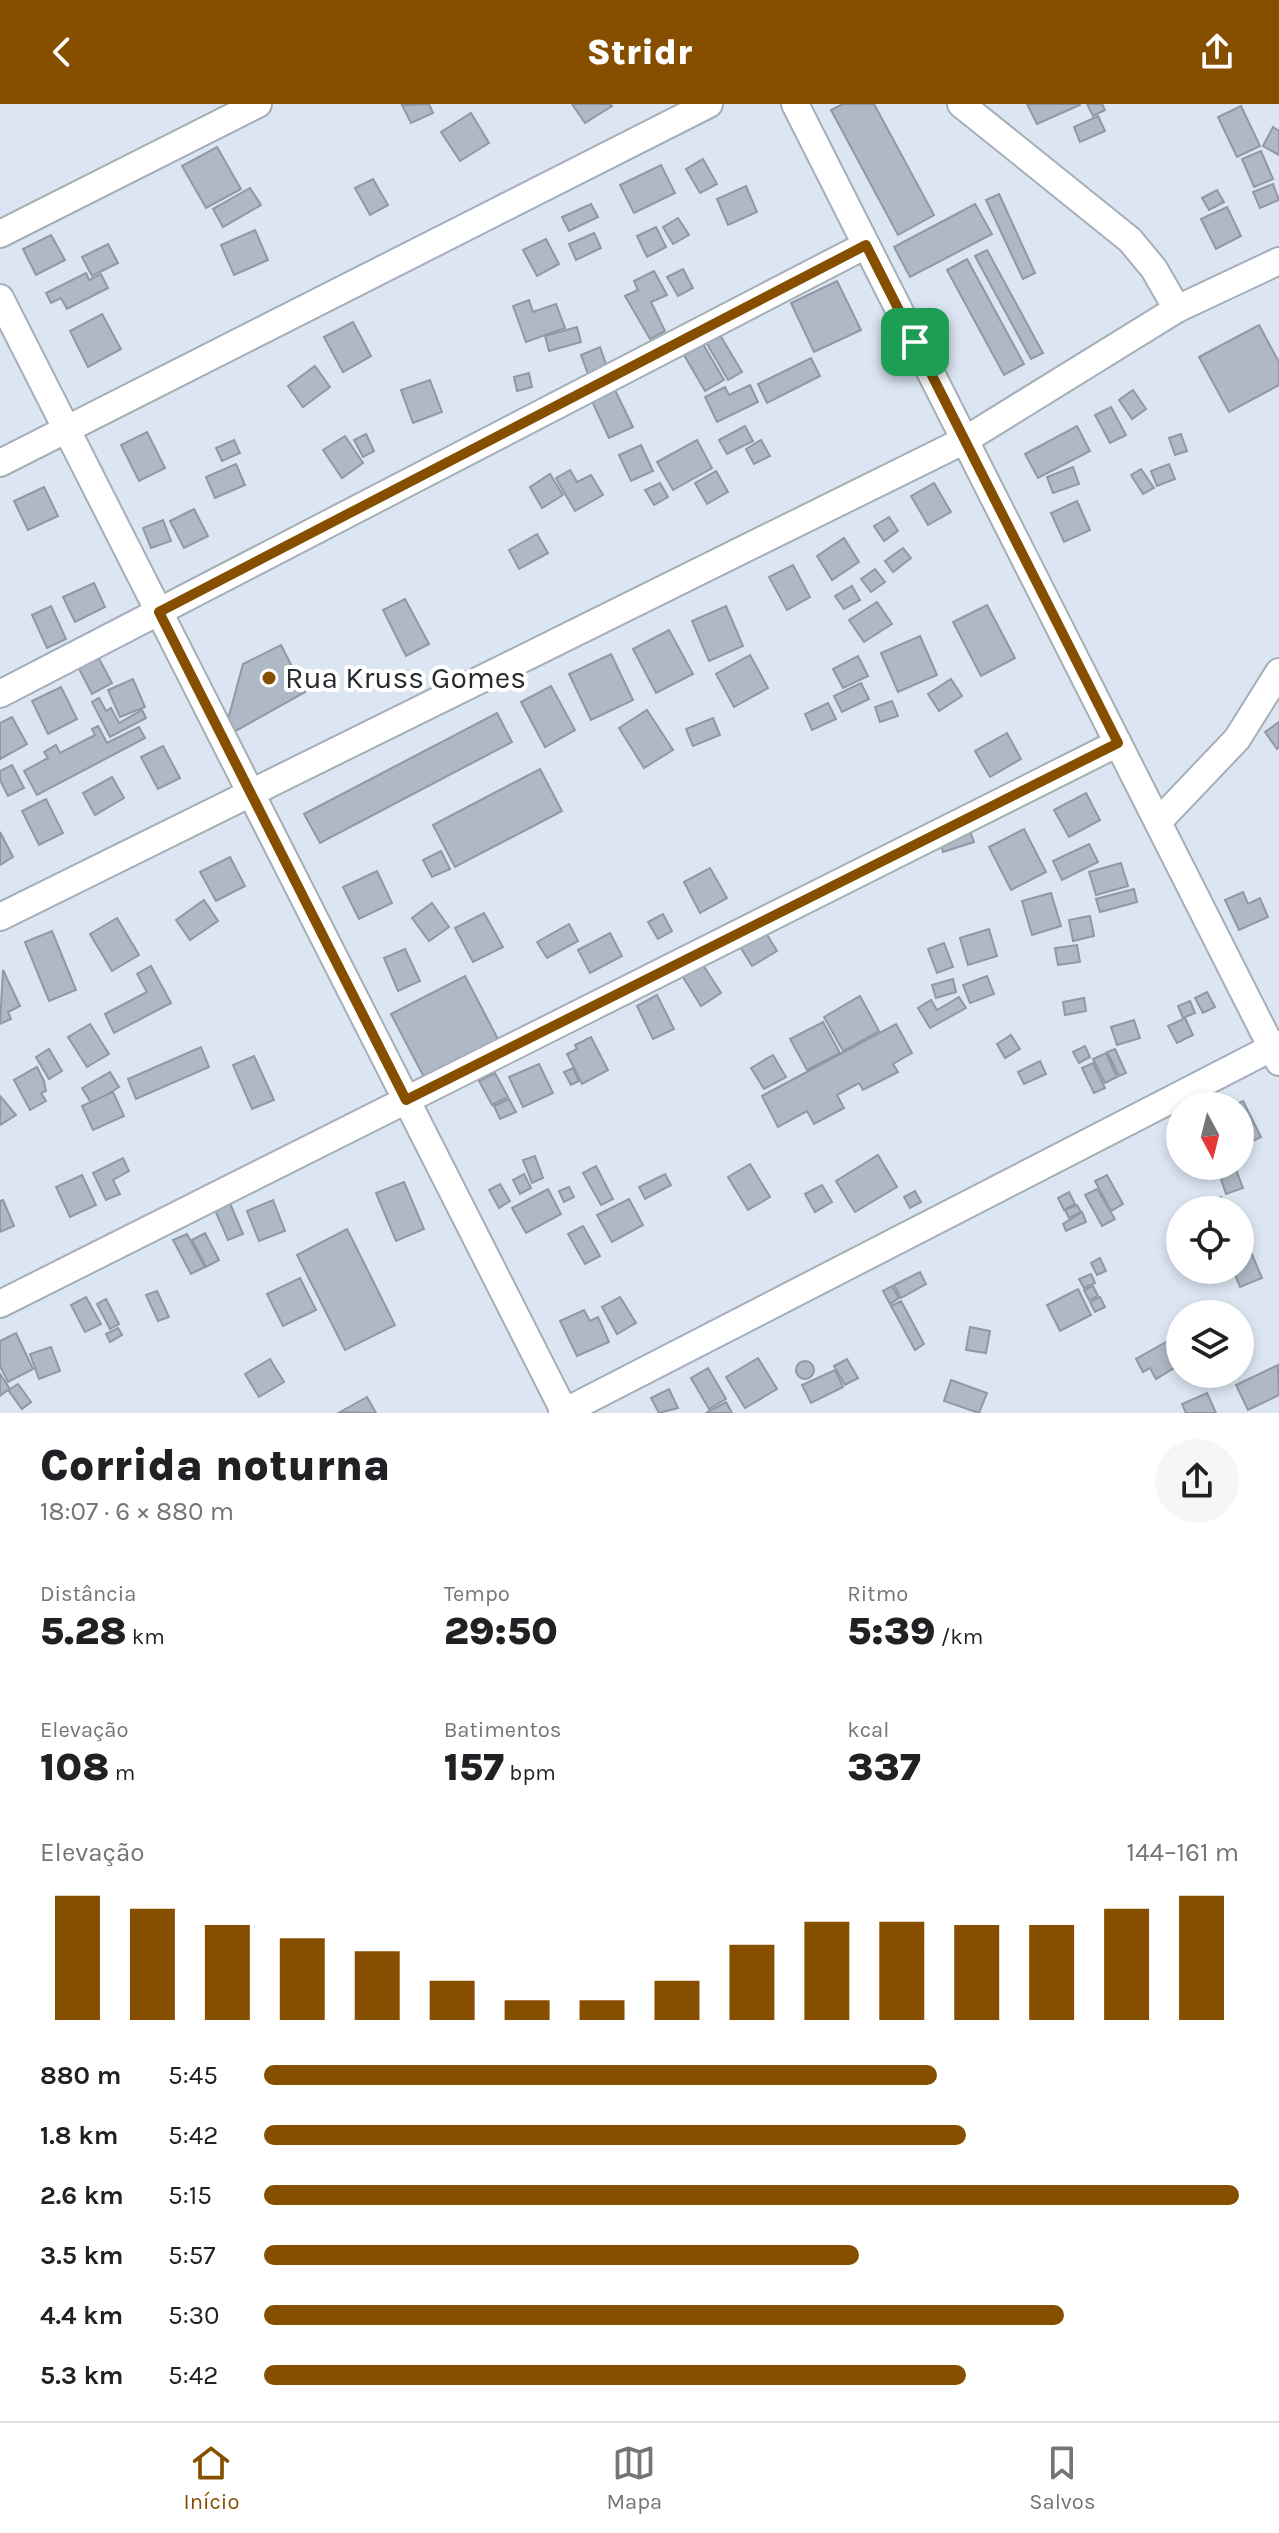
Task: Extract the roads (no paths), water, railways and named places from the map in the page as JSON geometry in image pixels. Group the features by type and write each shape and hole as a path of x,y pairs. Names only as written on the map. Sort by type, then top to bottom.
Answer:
{"street":[{"path":"0,234 258,104"},
{"path":"0,463 709,104"},
{"path":"0,298 564,1413 1277,1051 795,104"},
{"path":"961,104 1130,240 1154,269 1177,309"},
{"path":"0,694 866,245"},
{"path":"0,917 249,790 965,440 1177,309 1279,261"},
{"path":"1158,822 1237,739 1279,672"},
{"path":"0,1304 1118,743"}],"place":[{"name":"Rua Kruss Gomes","path":"269,678"}]}
